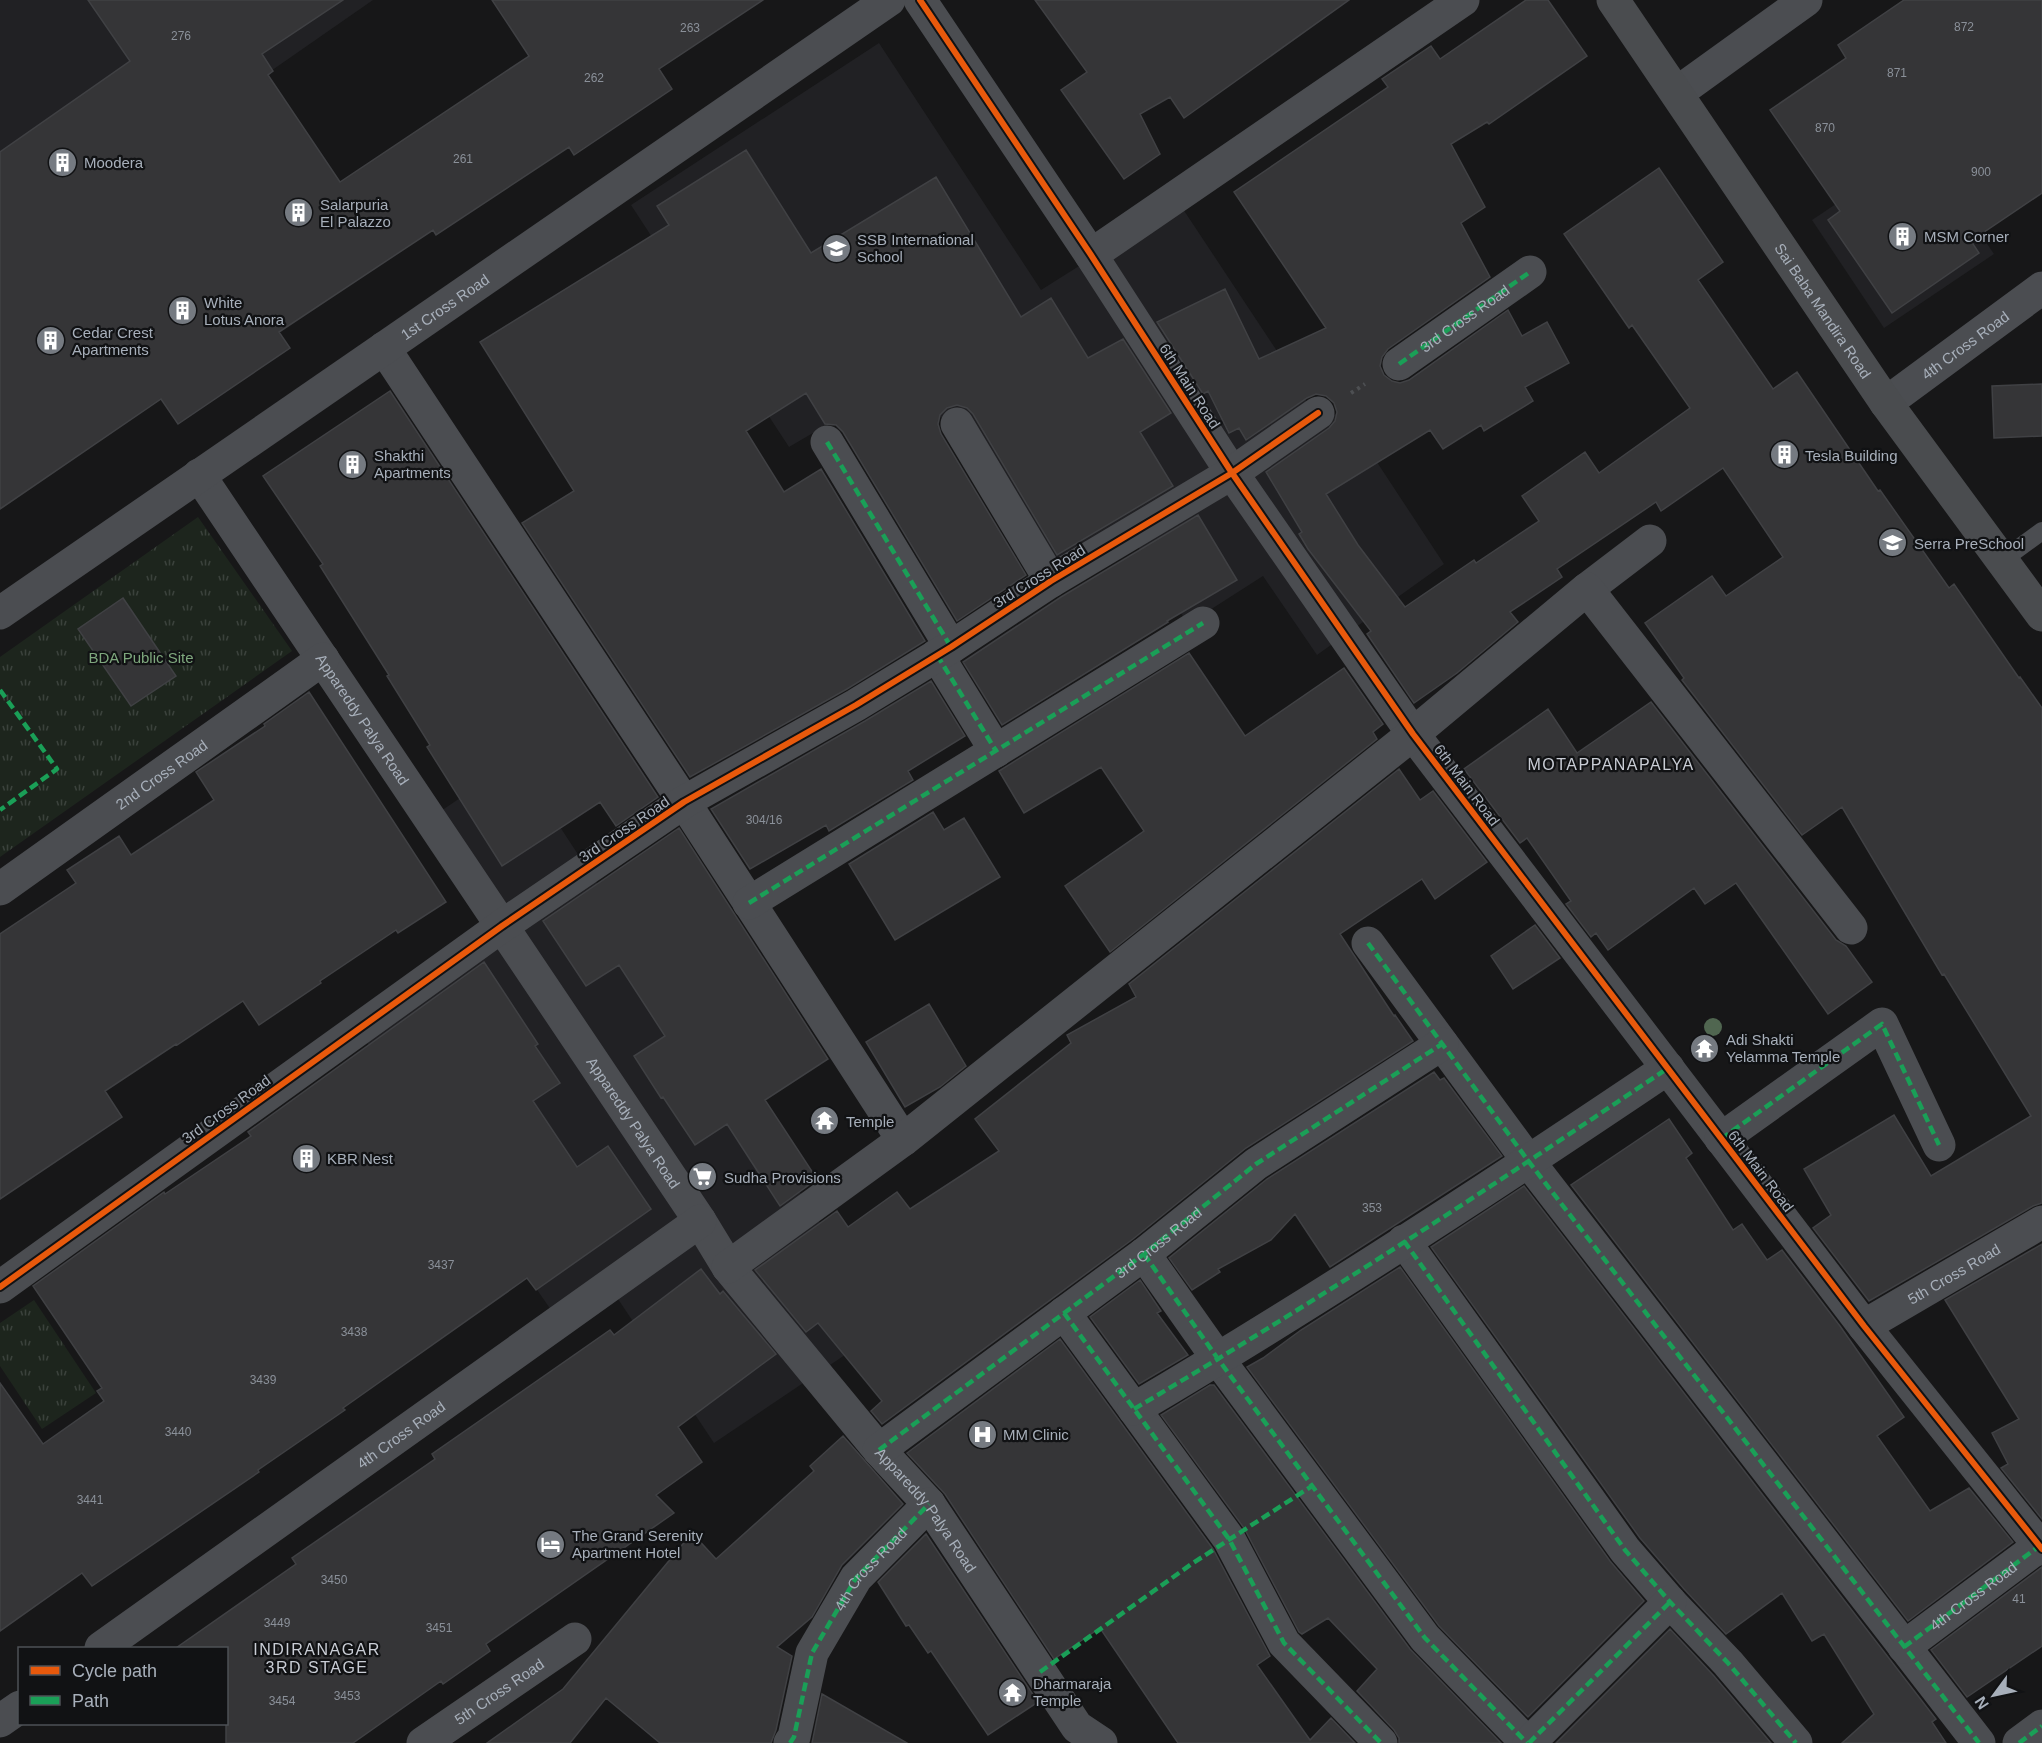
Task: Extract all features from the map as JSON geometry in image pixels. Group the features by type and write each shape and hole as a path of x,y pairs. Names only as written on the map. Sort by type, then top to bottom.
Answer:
{"street":[{"name":"1st Cross Road","path":"0,613 889,0"},
{"name":"6th Main Road","path":"920,0 1091,255 1232,473 1413,734 1864,1326 2041,1546"},
{"path":"1091,255 1463,0"},
{"name":"Sai Baba Mandira Road","path":"1613,0 1886,403 2042,615"},
{"path":"1677,93 1806,0"},
{"name":"3rd Cross Road","path":"1399,363 1530,272"},
{"name":"4th Cross Road","path":"1886,403 2042,288"},
{"path":"384,348 684,802 903,1140"},
{"name":"3rd Cross Road","path":"0,1287 502,926 684,802 856,705 944,651 1051,580 1232,473 1318,413"},
{"path":"957,424 1051,580"},
{"path":"827,442 944,651 996,751"},
{"name":"Appareddy Palya Road","path":"199,475 700,1221 728,1267 879,1450 929,1504 1077,1727 1101,1743"},
{"path":"728,1267 903,1140 1413,734 1587,589 1650,541"},
{"path":"1587,589 1851,928"},
{"path":"749,903 1203,622"},
{"name":"2nd Cross Road","path":"0,888 323,659"},
{"path":"1368,943 1529,1162 1979,1743"},
{"path":"1721,1139 1882,1024 1939,1145"},
{"name":"3rd Cross Road","path":"879,1450 1144,1254 1256,1164 1442,1044"},
{"path":"1134,1409 1218,1359 1529,1162 1668,1068"},
{"name":"4th Cross Road","path":"102,1647 700,1221"},
{"name":"5th Cross Road","path":"1864,1326 2042,1222"},
{"path":"1404,1241 1625,1550 1728,1663 1796,1743"},
{"path":"1144,1254 1218,1359 1425,1638 1528,1743 1670,1602"},
{"path":"1064,1313 1229,1539 1284,1643 1381,1743"},
{"name":"4th Cross Road","path":"790,1743 794,1737 812,1653 856,1578 929,1504"},
{"name":"4th Cross Road","path":"1904,1647 2041,1546"},
{"name":"5th Cross Road","path":"423,1743 575,1639"},
{"path":"0,1721 18,1708"},
{"path":"2019,1743 2042,1726"}],"lane":[{"path":"2001,561 2042,531"}],"path":[{"path":"1318,413 1399,363"}],"shaded area":[{"path":"0,0 373,0 0,259"},
{"path":"879,43 1041,290 1179,203 1279,354 1321,426 1342,409 1444,564 1317,655 1263,576 1188,624 1137,545 1053,598 914,374 789,447 631,205"},
{"name":"MSM Corner","path":"1921,147 1994,254 1884,328 1812,220"},
{"path":"516,760 888,1326 714,1443 602,1275 551,1310 363,1037 519,929 438,813"}],"green space":[{"name":"BDA Public Site","path":"198,517 292,651 0,857 0,657"},
{"path":"34,1300 96,1393 42,1429 0,1366 0,1323"}],"building":[{"path":"88,0 343,0 262,54 273,71 268,75 340,182 529,56 492,0 763,0 659,69 672,89 574,155 569,147 436,235 433,230 279,332 290,348 178,424 161,399 0,509 0,152 130,61"},
{"path":"1035,0 1349,0 1184,118 1170,97 1140,114 1160,154 1124,179 1061,90 1087,72"},
{"path":"1526,0 1548,0 1587,56 1489,124 1487,122 1451,144 1485,207 1461,223 1490,277 1388,349 1382,357 1380,366 1384,375 1392,381 1400,383 1409,380 1508,310 1522,336 1547,322 1569,363 1525,387 1533,401 1484,431 1481,425 1443,449 1430,430 1326,494 1358,545 1405,607 1474,560 1476,563 1539,521 1522,496 1585,452 1599,473 1690,408 1632,325 1629,328 1564,234 1659,168 1723,262 1698,280 1773,389 1797,372 1878,491 1880,490 1949,588 1954,584 2042,708 2042,1203 2033,1206 1869,1301 1813,1228 1831,1215 1804,1169 1894,1115 1931,1176 2031,1116 1944,974 1942,975 1842,807 1802,835 1682,680 1684,678 1645,623 1712,576 1726,596 1783,557 1723,468 1661,511 1656,502 1557,569 1562,577 1510,612 1518,622 1457,673 1414,703 1367,634 1371,631 1308,549 1299,534 1302,532 1266,472 1329,428 1335,421 1337,412 1334,403 1326,396 1316,394 1246,440 1239,428 1229,433 1208,391 1203,394 1157,322 1225,289 1259,359 1326,328 1234,192 1388,87 1382,79 1431,46 1440,59"},
{"path":"1904,0 2042,0 2042,193 1971,241 1979,253 1892,313 1828,220 1840,211 1770,110 1846,58 1838,45"},
{"path":"746,150 811,253 936,177 1021,317 1051,298 1088,358 1123,339 1171,413 1140,432 1173,486 1057,555 973,414 967,408 957,405 947,408 940,415 938,424 941,434 1026,575 957,621 843,432 836,425 825,424 806,393 746,431 784,492 821,469 925,641 847,689 690,777 522,523 574,491 480,342 669,225 657,206"},
{"path":"2042,384 2042,436 1994,438 1992,386"},
{"path":"390,391 658,797 616,826 600,802 502,866 427,747 430,745 387,676 389,675 320,566 323,564 263,476"},
{"path":"1198,515 1237,580 1167,621 1002,725 963,662 1061,597"},
{"path":"123,598 176,676 131,706 78,629"},
{"path":"1189,653 1245,736 1344,668 1383,724 1373,732 1377,739 1110,952 1065,886 1144,831 1101,767 1024,813 999,771"},
{"path":"931,681 965,736 908,771 913,780 829,831 826,825 750,869 711,809"},
{"path":"309,692 446,902 398,933 396,930 259,1025 243,1001 105,1091 122,1117 0,1199 0,934 76,883 67,870 119,836 131,855 214,800 196,772 265,726 264,724"},
{"path":"1651,702 1836,940 1846,946 1872,982 1828,1014 1736,883 1705,904 1694,888 1608,950 1596,933 1591,937 1566,904 1571,901 1527,838 1520,843 1464,769 1548,709 1577,753"},
{"path":"1399,769 1420,800 1433,791 1487,862 1435,899 1422,879 1340,934 1413,1041 1246,1148 1133,1239 882,1424 871,1411 882,1401 818,1323 806,1332 755,1270 837,1211 848,1227 897,1192 910,1209 999,1151 975,1119 1071,1043 1067,1035 1136,997 1129,984"},
{"path":"933,812 944,830 964,818 1000,877 895,940 849,864"},
{"path":"679,828 828,1059 765,1100 817,1179 780,1206 727,1124 695,1145 663,1097 661,1098 634,1056 665,1036 619,965 586,986 543,921"},
{"path":"1535,925 1560,958 1513,989 1491,956"},
{"path":"484,962 538,1044 535,1046 560,1083 533,1101 577,1167 608,1146 651,1209 536,1290 527,1278 343,1408 345,1410 258,1470 259,1472 92,1586 82,1573 0,1631 0,1383 43,1444 104,1401 97,1391 102,1388 33,1286 164,1192 165,1194 251,1136 248,1132"},
{"path":"929,1004 966,1066 940,1087 905,1107 866,1042"},
{"path":"1434,1072 1440,1080 1444,1078 1502,1156 1330,1267 1295,1214 1271,1240 1218,1269 1220,1272 1192,1290 1169,1258 1267,1179"},
{"path":"1669,1119 1692,1153 1686,1158 1733,1230 1742,1224 1767,1260 1782,1250 1840,1326 1904,1417 1877,1436 1930,1511 1969,1488 2013,1542 1908,1621 1571,1185"},
{"path":"1524,1186 1936,1719 1932,1722 1946,1743 1842,1743 1874,1714 1824,1634 1812,1641 1782,1593 1726,1634 1640,1538 1431,1247"},
{"path":"2042,1244 2042,1519 2001,1468 2008,1464 1992,1433 2019,1419 1945,1300"},
{"path":"1400,1267 1610,1561 1644,1601 1528,1717 1439,1626 1247,1367"},
{"path":"701,1269 720,1294 723,1291 776,1354 678,1427 702,1462 656,1495 674,1513 486,1644 490,1651 443,1684 441,1681 353,1743 226,1743 228,1647 177,1647 296,1564 292,1558 435,1459 432,1454 610,1330 614,1335"},
{"path":"1140,1280 1161,1311 1157,1313 1188,1355 1139,1384 1090,1317"},
{"path":"1060,1339 1213,1549 1270,1656 1257,1665 1310,1740 1331,1718 1355,1743 1178,1743 1100,1628 1054,1659 945,1494 907,1453"},
{"path":"1210,1385 1214,1385 1410,1649 1501,1743 1399,1743 1394,1730 1357,1691 1377,1669 1328,1618 1302,1634 1299,1632 1244,1528 1161,1415"},
{"path":"843,1436 903,1504 842,1565 812,1617 777,1647 792,1656 776,1730 771,1743 660,1743 606,1698 570,1743 487,1743 563,1689 692,1533 716,1559 814,1471 810,1466"},
{"path":"926,1534 1038,1702 988,1735 931,1651 928,1653 909,1625 906,1626 878,1582"},
{"path":"2042,1567 2042,1646 1967,1697 1931,1650"},
{"path":"1670,1629 1771,1743 1556,1743"},
{"path":"822,1694 907,1743 812,1743"}],"marked path":[{"path":"1399,364 1530,272"},
{"path":"827,442 951,647"},
{"path":"749,903 1203,623"},
{"path":"937,655 996,751"},
{"path":"0,690 57,769 0,810"},
{"path":"1368,943 1529,1162 1979,1743"},
{"path":"1721,1139 1882,1024 1939,1145"},
{"path":"879,1450 1144,1254 1256,1164 1442,1044"},
{"path":"1134,1409 1404,1243 1668,1068"},
{"path":"1404,1241 1625,1550 1728,1663 1796,1743"},
{"path":"1144,1254 1218,1359 1425,1638 1527,1743"},
{"path":"1064,1313 1229,1539 1284,1643 1381,1743"},
{"path":"1040,1672 1193,1563 1312,1486"},
{"path":"790,1743 794,1737 812,1653 856,1578 929,1504"},
{"path":"1904,1647 2042,1544"},
{"path":"1529,1743 1670,1602"},
{"path":"2019,1743 2042,1726"}],"cycle path":[{"path":"920,0 1091,255 1232,473 1413,734 1864,1326 2042,1549"},
{"path":"0,1287 502,926 684,802 856,705 951,647 1051,581 1232,473 1318,413"}],"place":[{"name":"Moodera","path":"63,162"},
{"name":"Salarpuria El Palazzo","path":"299,213"},
{"name":"MSM Corner","path":"1903,236"},
{"name":"SSB International School","path":"836,248"},
{"name":"White Lotus Anora","path":"183,311"},
{"name":"Cedar Crest Apartments","path":"51,341"},
{"name":"Tesla Building","path":"1784,455"},
{"name":"Shakthi Apartments","path":"353,464"},
{"name":"Serra PreSchool","path":"1893,543"},
{"name":"Adi Shakti Yelamma Temple","path":"1705,1048"},
{"name":"Temple","path":"825,1121"},
{"name":"KBR Nest","path":"306,1158"},
{"name":"Sudha Provisions","path":"703,1177"},
{"name":"MM Clinic","path":"982,1434"},
{"name":"The Grand Serenity Apartment Hotel","path":"551,1544"},
{"name":"Dharmaraja Temple","path":"1012,1692"}],"district":[{"name":"MOTAPPANAPALYA","path":"1611,764"},
{"name":"INDIRANAGAR 3RD STAGE","path":"317,1658"}]}
